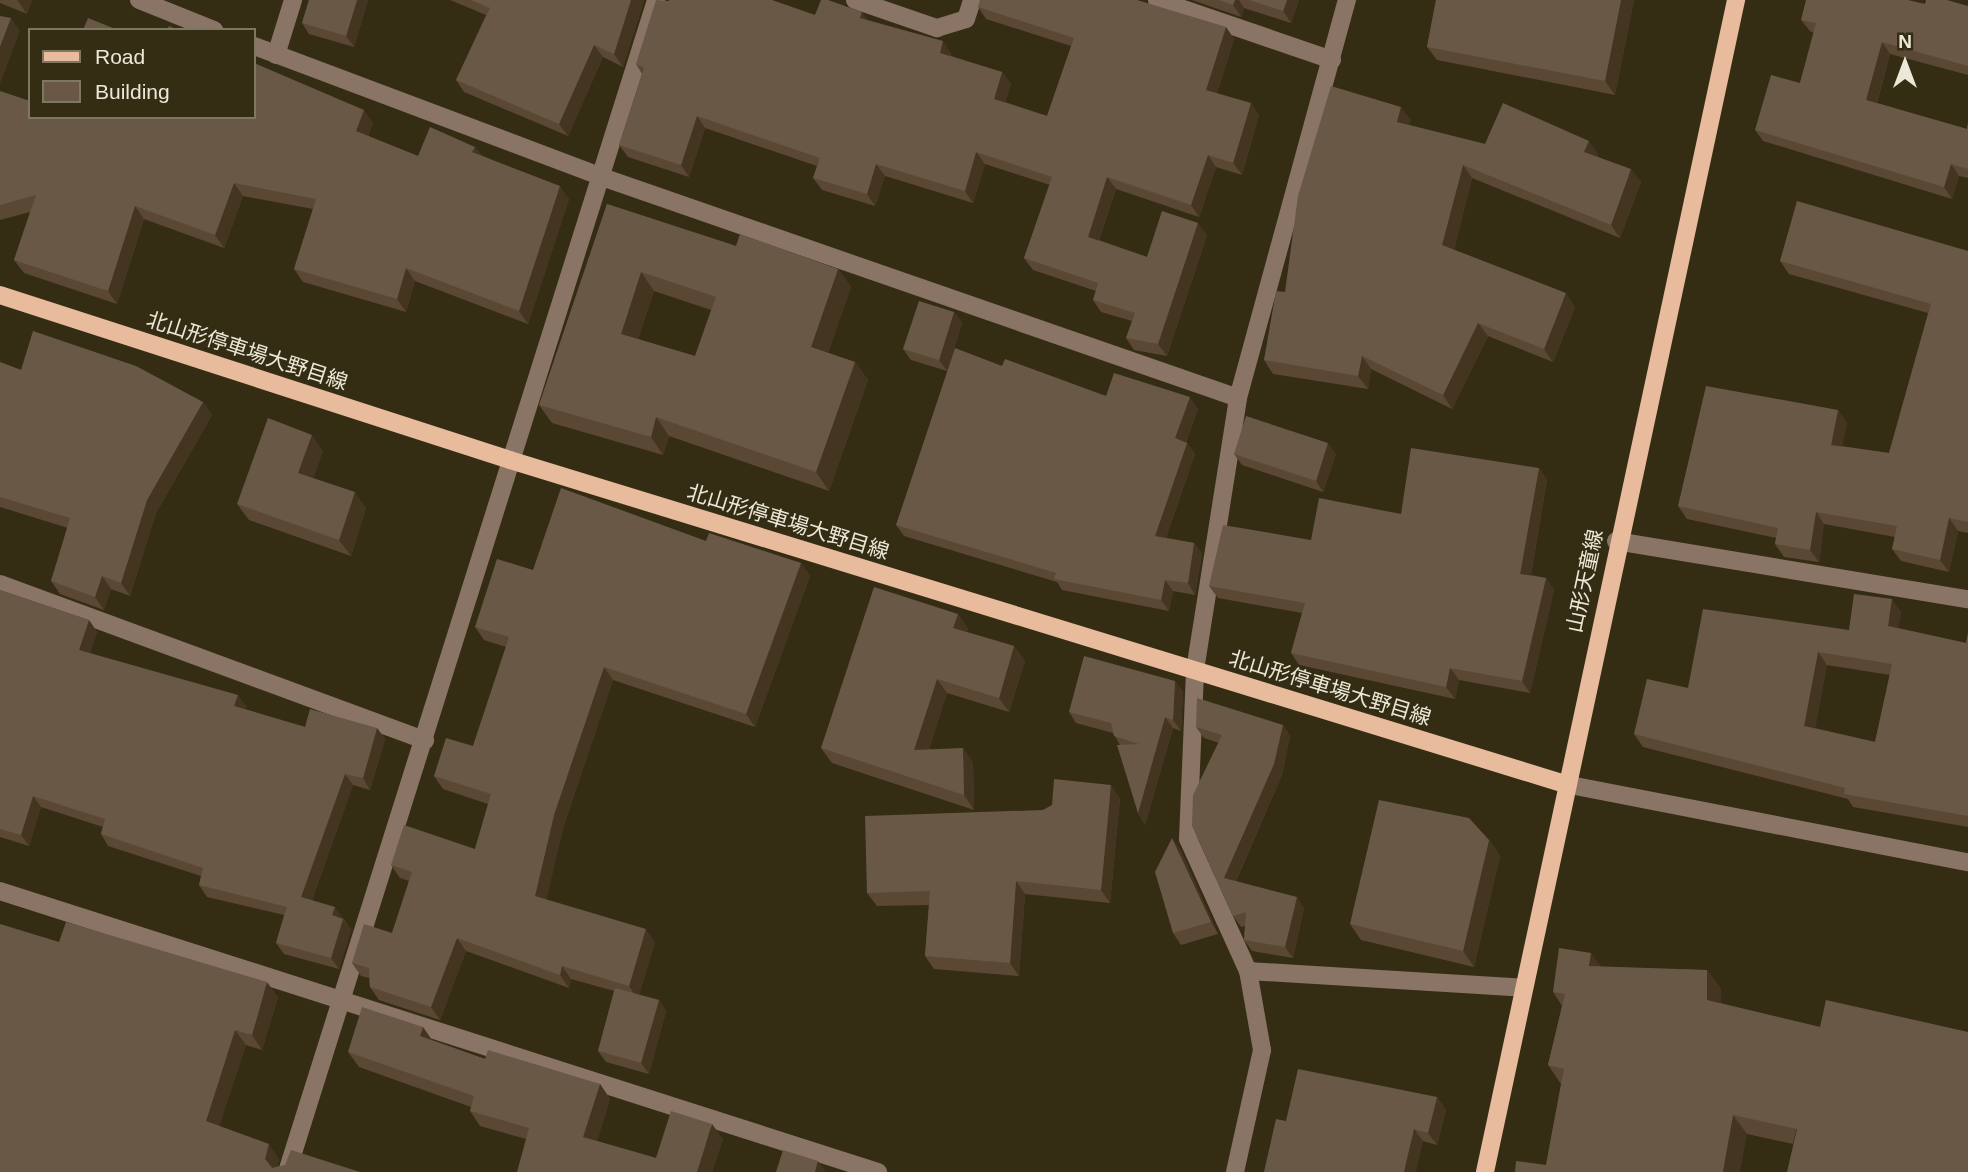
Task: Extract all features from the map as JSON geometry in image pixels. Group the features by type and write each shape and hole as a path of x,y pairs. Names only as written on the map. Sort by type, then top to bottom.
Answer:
{"main road":[{"name":"山形天童線","path":"1485,1172 1616,541 1736,0"},
{"name":"北山形停車場大野目線","path":"0,295 510,460 1565,784"}],"street":[{"path":"139,0 209,28"},
{"path":"276,55 293,0"},
{"path":"287,1172 656,0"},
{"path":"855,0 937,28 966,19 972,0"},
{"path":"1157,0 1332,60"},
{"path":"1235,1172 1262,1050 1248,971 1188,839 1195,670 1238,398 1347,0"},
{"path":"256,47 599,176 1238,398"},
{"path":"1616,541 1968,599"},
{"path":"0,584 425,740"},
{"path":"1565,784 1968,862"},
{"path":"0,891 878,1172"},
{"path":"1248,971 1523,988"}],"building":[{"path":"309,0 357,0 346,36 302,23"},
{"path":"471,0 631,0 614,54 594,45 559,124 456,80 490,8"},
{"path":"656,0 772,0 815,15 821,0 828,0 862,12 860,18 943,41 940,53 1002,72 994,99 1047,116 1074,38 978,7 980,0 1137,0 1226,27 1206,90 1251,103 1233,163 1208,155 1191,205 1107,177 1088,237 1147,257 1162,211 1198,223 1158,344 1126,338 1135,313 1093,300 1098,283 1024,258 1052,177 976,152 965,191 876,164 867,194 813,178 820,158 697,116 681,165 619,145 644,68 636,64"},
{"path":"1219,0 1235,0 1233,5"},
{"path":"1249,0 1287,0 1283,11"},
{"path":"1436,0 1621,0 1605,81 1427,47"},
{"path":"1806,0 1908,0 1925,4 1926,0 1947,0 1968,6 1968,66 1882,42 1866,100 1967,129 1968,123 1968,169 1951,164 1944,187 1755,130 1771,75 1800,83 1816,23 1801,20"},
{"path":"0,16 11,18 0,47"},
{"path":"88,18 113,28 84,28"},
{"path":"256,64 364,110 356,131 418,156 430,127 475,147 472,152 560,186 519,311 406,268 397,299 294,269 316,199 234,183 215,235 135,206 108,291 14,260 36,195 0,205 0,91 28,100 28,119 256,119"},
{"path":"1331,86 1401,107 1397,122 1485,144 1503,103 1589,141 1584,152 1631,169 1611,225 1463,165 1442,245 1566,293 1544,349 1478,323 1443,395 1362,356 1358,376 1264,360 1276,291 1285,292 1298,196"},
{"path":"1797,201 1968,251 1968,522 1949,518 1940,560 1892,549 1897,526 1816,512 1810,550 1775,544 1778,528 1678,506 1706,386 1838,410 1831,445 1889,453 1931,304 1780,261"},
{"path":"607,204 736,246 740,234 838,269 811,347 855,362 816,472 656,417 651,437 539,405","holes":["641,272 716,297 695,356 621,334"]},
{"path":"919,301 954,312 939,360 903,349"},
{"path":"33,331 136,366 203,402 147,500 121,583 102,576 95,597 51,581 70,518 0,497 0,362 21,370"},
{"path":"955,348 1002,366 1005,359 1106,396 1114,373 1190,397 1175,438 1187,443 1155,536 1194,543 1188,583 1165,580 1161,600 1054,579 1056,573 896,525"},
{"path":"1246,416 1328,443 1316,481 1234,454"},
{"path":"268,418 312,435 298,473 355,492 339,540 237,504"},
{"path":"1411,448 1539,468 1520,574 1546,578 1522,681 1450,668 1446,687 1291,653 1305,603 1209,586 1223,525 1311,540 1319,498 1401,514"},
{"path":"561,488 706,541 709,533 801,563 746,714 604,667 554,815 535,896 646,929 629,986 562,966 560,975 457,938 431,1007 370,987 369,968 352,963 364,924 392,933 412,872 391,865 404,825 475,849 491,794 434,776 446,738 473,746 509,637 475,627 497,559 533,570"},
{"path":"874,587 958,614 953,628 1014,646 999,698 937,679 914,750 963,748 964,795 821,748"},
{"path":"0,590 89,620 79,650 238,695 234,706 305,727 310,709 377,728 363,778 345,774 301,897 335,907 332,915 343,919 331,958 276,943 287,907 199,885 203,868 101,834 105,819 33,796 21,835 0,829"},
{"path":"1854,594 1892,599 1888,626 1966,643 1968,633 1968,816 1844,794 1845,788 1634,734 1647,679 1688,688 1703,609 1849,630","holes":["1818,652 1892,664 1875,742 1804,726"]},
{"path":"1084,656 1175,681 1173,720 1165,717 1138,813 1117,745 1139,744 1114,736 1111,723 1069,712"},
{"path":"1197,698 1283,725 1274,764 1224,878 1297,897 1285,947 1244,940 1246,912 1233,916 1192,826 1193,795 1222,735 1196,727"},
{"path":"1054,779 1111,785 1101,890 1016,881 1010,963 925,956 930,891 867,893 865,816 1043,810 1052,805"},
{"path":"1379,800 1469,818 1489,840 1463,951 1350,924"},
{"path":"1172,838 1211,922 1173,933 1155,872"},
{"path":"66,922 267,982 252,1035 235,1030 206,1121 269,1144 265,1159 272,1168 285,1165 291,1150 360,1172 0,1172 0,924 59,942"},
{"path":"1559,948 1591,953 1589,966 1707,970 1707,1000 1820,1027 1826,1000 1968,1032 1968,1172 1787,1172 1797,1129 1733,1115 1723,1172 1515,1172 1516,1161 1546,1165 1564,1069 1548,1065 1565,994 1553,992"},
{"path":"615,988 659,1000 641,1063 598,1051"},
{"path":"362,1007 423,1027 420,1036 485,1059 488,1050 600,1084 583,1137 656,1158 671,1111 712,1124 697,1172 517,1172 529,1128 470,1111 474,1096 348,1052"},
{"path":"1298,1069 1437,1097 1428,1133 1414,1129 1404,1172 1264,1172 1276,1119 1286,1121"},
{"path":"783,1150 818,1161 815,1172 776,1172"}]}
